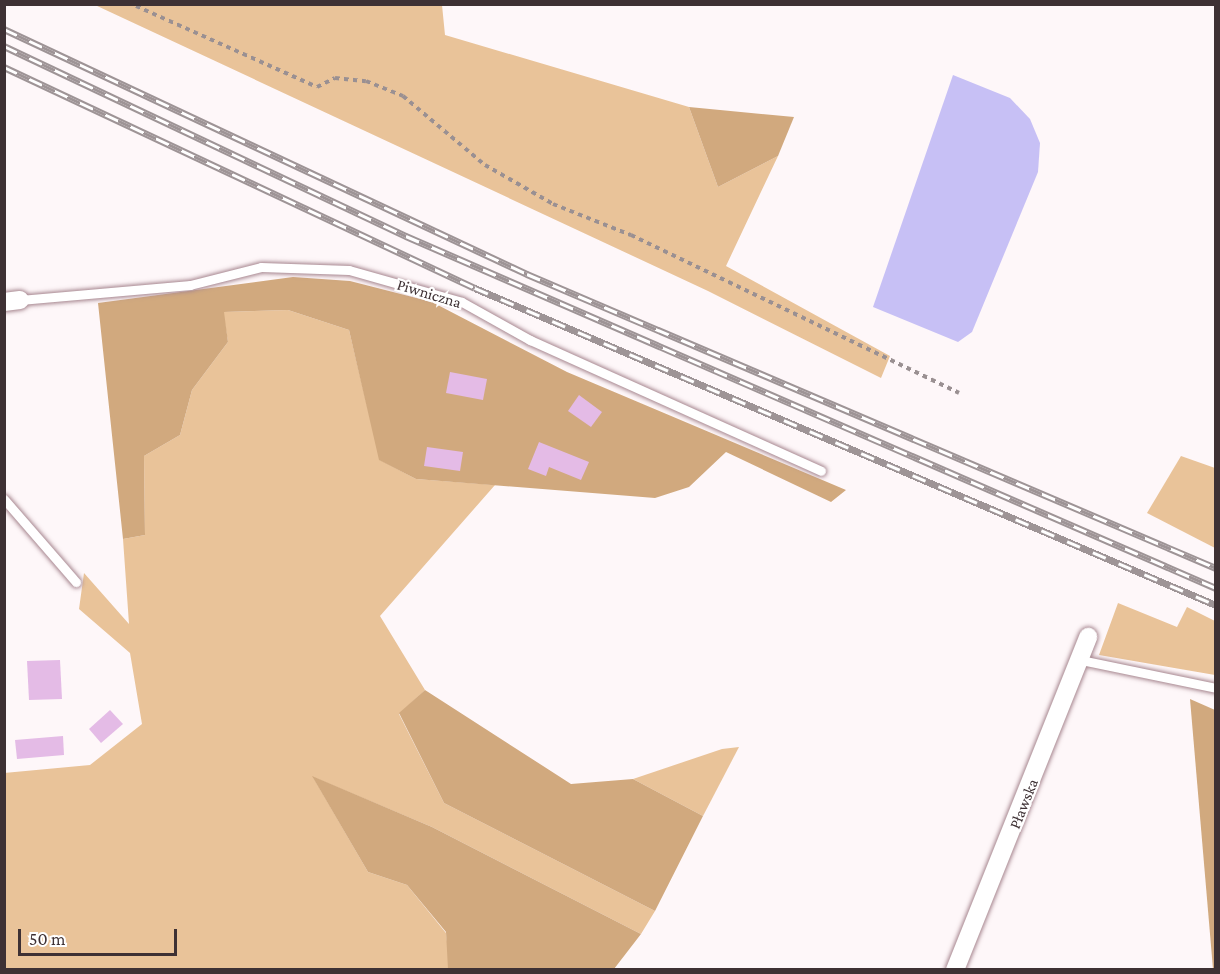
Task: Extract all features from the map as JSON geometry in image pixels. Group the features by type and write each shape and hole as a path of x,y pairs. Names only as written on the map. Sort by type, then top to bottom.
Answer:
{"street":[{"name":"Pławska","path":"955,969 1081,660 1088,637"}],"lane":[{"name":"Piwniczna","path":"12,301 190,285 261,267 349,270 462,302 530,340 821,471"},
{"path":"4,499 76,582"},
{"path":"1081,660 1215,688"}],"path":[{"path":"135,5 317,87 335,78 366,81 403,96 485,165 553,204 959,393"}],"shaded area":[{"path":"95,5 442,5 445,35 689,107 718,187 778,156 726,266 890,356 881,378 708,291"},
{"path":"953,75 1010,98 1030,119 1040,143 1038,172 972,332 958,342 873,307"},
{"path":"689,107 794,117 778,156 718,187"},
{"path":"293,277 350,281 432,302 567,372 846,490 831,502 726,452 689,487 655,498 416,479 379,460 349,330 288,310 224,312 228,342 192,390 180,435 144,456 145,535 123,539 98,303"},
{"path":"288,310 349,330 380,460 416,479 495,485 380,616 425,690 399,714 444,803 655,911 641,934 432,827 313,777 368,872 407,885 446,933 450,968 5,969 4,773 90,765 142,724 130,653 79,609 84,573 129,624 123,539 145,535 144,456 180,435 192,390 228,342 223,312"},
{"path":"1181,456 1215,468 1215,548 1147,513"},
{"path":"1118,603 1177,627 1187,607 1215,621 1215,675 1099,655"},
{"path":"425,690 571,784 633,779 703,816 655,911 444,803 399,713"},
{"path":"1190,699 1215,710 1215,969 1213,969"},
{"path":"739,747 703,816 633,779 722,749"},
{"path":"312,776 432,827 641,934 614,969 448,969 446,932 407,885 368,872"}],"building":[{"path":"450,372 487,379 483,400 446,393"},
{"path":"579,395 602,412 591,427 568,411"},
{"path":"539,442 589,462 581,480 549,467 546,476 528,469"},
{"path":"427,447 463,452 460,471 424,466"},
{"path":"60,660 62,699 29,700 27,661"},
{"path":"110,710 123,724 101,743 89,729"},
{"path":"63,736 64,755 17,759 15,740"}],"railway":[{"path":"4,29 527,274 1216,568"},
{"path":"4,46 406,236 1216,588"},
{"path":"4,67 475,288 1216,605"}]}
